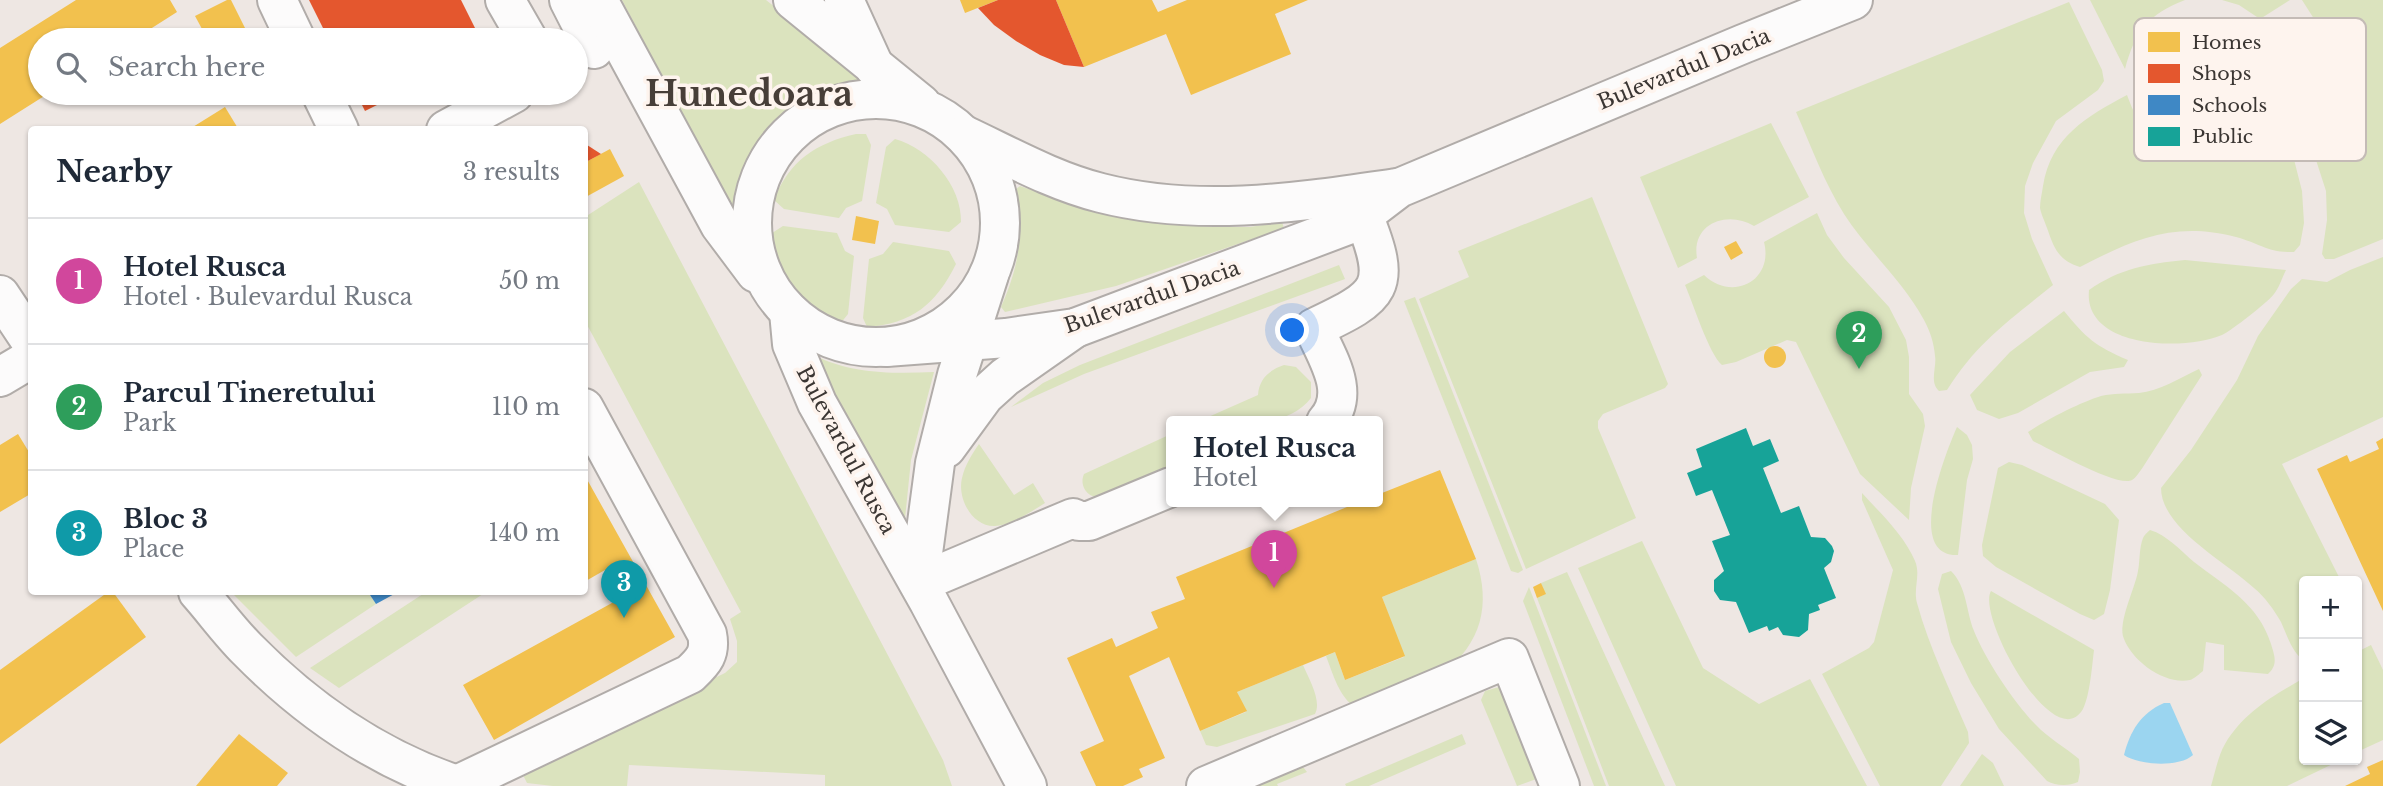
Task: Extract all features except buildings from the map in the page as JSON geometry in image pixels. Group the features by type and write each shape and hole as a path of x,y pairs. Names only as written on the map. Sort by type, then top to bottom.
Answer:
{"main road":[{"path":"277,0 290,28"},
{"path":"505,0 521,28"},
{"path":"569,0 585,28"},
{"path":"598,0 596,48 744,259 779,300 810,328 834,340 859,346 886,347 918,340 948,325 972,303 989,275 1000,239 998,201 986,165 964,134 875,68 793,0"},
{"path":"844,0 875,68"},
{"name":"Bulevardul Dacia","path":"886,347 968,342 1075,328 1353,223 1399,188 1853,0"},
{"path":"779,300 753,250 751,219 755,189 770,156 793,129 823,109 858,99 893,99 928,109"},
{"path":"327,105 337,126"},
{"path":"453,126 492,105"},
{"name":"Bulevardul Dacia","path":"964,134 1045,174 1100,193 1143,201 1192,206 1247,206 1399,188"},
{"path":"1331,416 1339,399 1338,386 1314,328 1349,312 1370,298 1378,286 1380,268 1377,251 1363,215"},
{"name":"Bulevardul Rusca","path":"919,583 935,463 989,275"},
{"path":"0,295 28,337"},
{"name":"Bulevardul Rusca","path":"779,300 792,344 817,403 919,583 1027,786"},
{"name":"Bulevardul Rusca","path":"935,463 984,396 1005,377 1075,328"},
{"path":"0,377 28,360"},
{"path":"201,595 246,648 290,690 337,727 395,761 458,786 690,674 704,661 710,648 707,634 588,415"},
{"path":"919,583 1073,517 1079,521 1089,521 1166,489"},
{"path":"1206,786 1509,657 1560,786"}],"green space":[{"path":"622,0 766,0 883,93 845,93 824,98 808,105 780,124 746,163 738,182 732,210"},
{"path":"2090,0 2185,0 2152,18 2134,18 2134,43 2125,69"},
{"path":"2222,0 2290,0 2262,18 2239,5"},
{"path":"2302,0 2383,0 2383,239 2334,259 2325,259 2322,254 2327,220 2326,191 2316,161 2366,161 2366,18 2313,18"},
{"path":"2069,2 2102,70 2104,81 2098,90 2056,121 2033,163 2025,186 2024,213 2032,239 2053,285 1983,345 1947,390 1939,391 1934,383 1934,346 1926,324 1906,292 1844,214 1824,177 1796,112"},
{"path":"2127,95 2134,110 2134,161 2294,161 2302,191 2304,223 2300,245 2294,252 2285,252 2214,233 2174,232 2118,248 2080,267 2067,261 2052,242 2040,208 2043,186 2047,169 2062,141 2098,112"},
{"path":"1771,123 1809,197 1754,226 1733,219 1714,223 1700,236 1697,258 1678,268 1640,177"},
{"path":"856,134 866,134 871,145 862,201 846,208 839,218 784,209 774,200 780,186 796,164 828,143"},
{"path":"895,139 920,151 950,182 960,208 961,222 949,232 895,225 887,209 876,203 886,147"},
{"path":"639,182 943,760 952,786 825,786 825,775 629,765 627,786 553,786 527,783 522,773 525,769 725,673 737,662 737,641 730,619 741,612 588,327 588,215"},
{"path":"1020,186 1120,217 1212,227 1250,227 1282,222 1284,228 1116,286 1005,312 1001,307 1012,277 1018,249 1016,189"},
{"path":"1592,197 1668,384 1665,388 1603,414 1598,421 1598,428 1636,518 1526,569 1419,299 1469,277 1458,251"},
{"path":"1817,213 1827,235 1844,258 1889,307 1906,340 1909,394 1923,414 1925,426 1911,488 1909,520 1860,474 1796,342 1787,340 1736,362 1722,365 1707,340 1685,285 1704,275 1727,287 1748,283 1757,277 1763,267 1764,242"},
{"path":"783,226 837,233 845,251 854,256 848,314 840,324 812,312 800,302 783,279 776,265 769,235"},
{"path":"893,242 949,251 956,264 940,290 921,309 897,322 867,327 863,318 869,259 883,254"},
{"path":"2383,257 2383,417 2282,464 2338,576 2299,576 2299,656 2281,622 2262,595 2183,530 2164,503 2161,488 2191,450 2237,380 2258,336 2291,289 2302,279 2327,282"},
{"path":"2185,260 2286,270 2276,292 2265,303 2227,332 2205,340 2185,343 2139,341 2102,324 2091,310 2089,290 2112,277 2135,268"},
{"path":"1339,265 1345,279 1084,374 1011,407 1043,383 1080,365"},
{"path":"1415,297 1523,570 1518,573 1511,571 1404,301"},
{"path":"2064,311 2092,340 2128,360 2124,367 2090,372 2018,413 1999,419 1977,410 1970,395 2010,352"},
{"path":"814,355 857,369 888,373 934,372 911,460 903,538"},
{"path":"1284,365 1296,367 1311,382 1311,398 1300,409 1287,416 1211,416 1258,395 1260,384 1274,370"},
{"path":"2199,369 2202,375 2132,480 2113,478 2084,466 2033,441 2028,432 2093,399 2154,390"},
{"path":"1957,427 1967,435 1972,445 1973,459 1967,480 1958,555 1942,551 1934,539 1931,522 1938,479"},
{"path":"1166,436 1166,468 1099,497 1085,490 1084,474"},
{"path":"979,444 1014,495 1033,483 1045,503 1002,525 987,525 973,517 964,502 961,486 965,469"},
{"path":"2009,462 2022,465 2105,504 2119,520 2110,590 2104,614 2094,620 1996,567 1983,556 1982,545 1998,468"},
{"path":"1862,493 1898,534 1915,561 1916,597 1922,619 1968,732 1969,743 1941,786 1880,786 1822,674 1869,648 1874,642 1893,570 1862,500"},
{"path":"2150,530 2168,539 2229,588 2258,617 2274,653 2274,664 2268,674 2224,670 2224,645 2206,642 2203,671 2195,678 2180,681 2151,670 2128,648 2122,632 2123,624 2138,571 2142,542"},
{"path":"1642,541 1703,668 1759,704 1810,679 1867,786 1676,786 1578,568"},
{"path":"1476,559 1483,592 1480,622 1456,662 1430,680 1356,708 1350,703 1337,685 1326,656 1335,652 1345,680 1404,657 1382,597"},
{"path":"1951,571 1960,584 1974,631 1993,668 2036,725 2079,759 2078,782 2062,785 2047,781 1999,729 1971,683 1951,642 1938,589 1942,574"},
{"path":"1567,572 1665,786 1609,786 1537,598 1545,594 1541,583"},
{"path":"1529,587 1606,786 1594,786 1523,601"},
{"path":"1991,591 2094,650 2083,709 2070,719 2054,715 2037,700 2021,677 1995,626 1989,605"},
{"path":"234,595 370,595 376,604 296,657"},
{"path":"421,595 481,595 339,688 310,668"},
{"path":"2371,645 2383,670 2383,740 2362,750 2362,702 2362,650"},
{"path":"1303,665 1316,696 1315,714 1217,747 1206,745 1200,731 1246,712 1237,692"},
{"path":"2299,681 2299,765 2331,765 2287,786 2211,786 2223,749 2233,733 2250,714"},
{"path":"1499,687 1504,692 1539,778 1517,786 1481,700 1485,691"},
{"path":"1462,734 1466,744 1369,786 1345,784"},
{"path":"1982,754 1993,763 2004,786 1960,786"},
{"path":"1295,764 1307,772 1277,784 1278,786 1242,786"}],"water":[{"path":"2164,703 2170,703 2193,755 2178,762 2158,764 2124,755 2138,724 2149,712"}],"place":[{"name":"Parcul Tineretului","path":"1859,369"},
{"name":"Hotel Rusca","path":"1274,588"},
{"name":"Bloc 3","path":"624,618"}],"district":[{"name":"Hunedoara","path":"749,93"}]}
